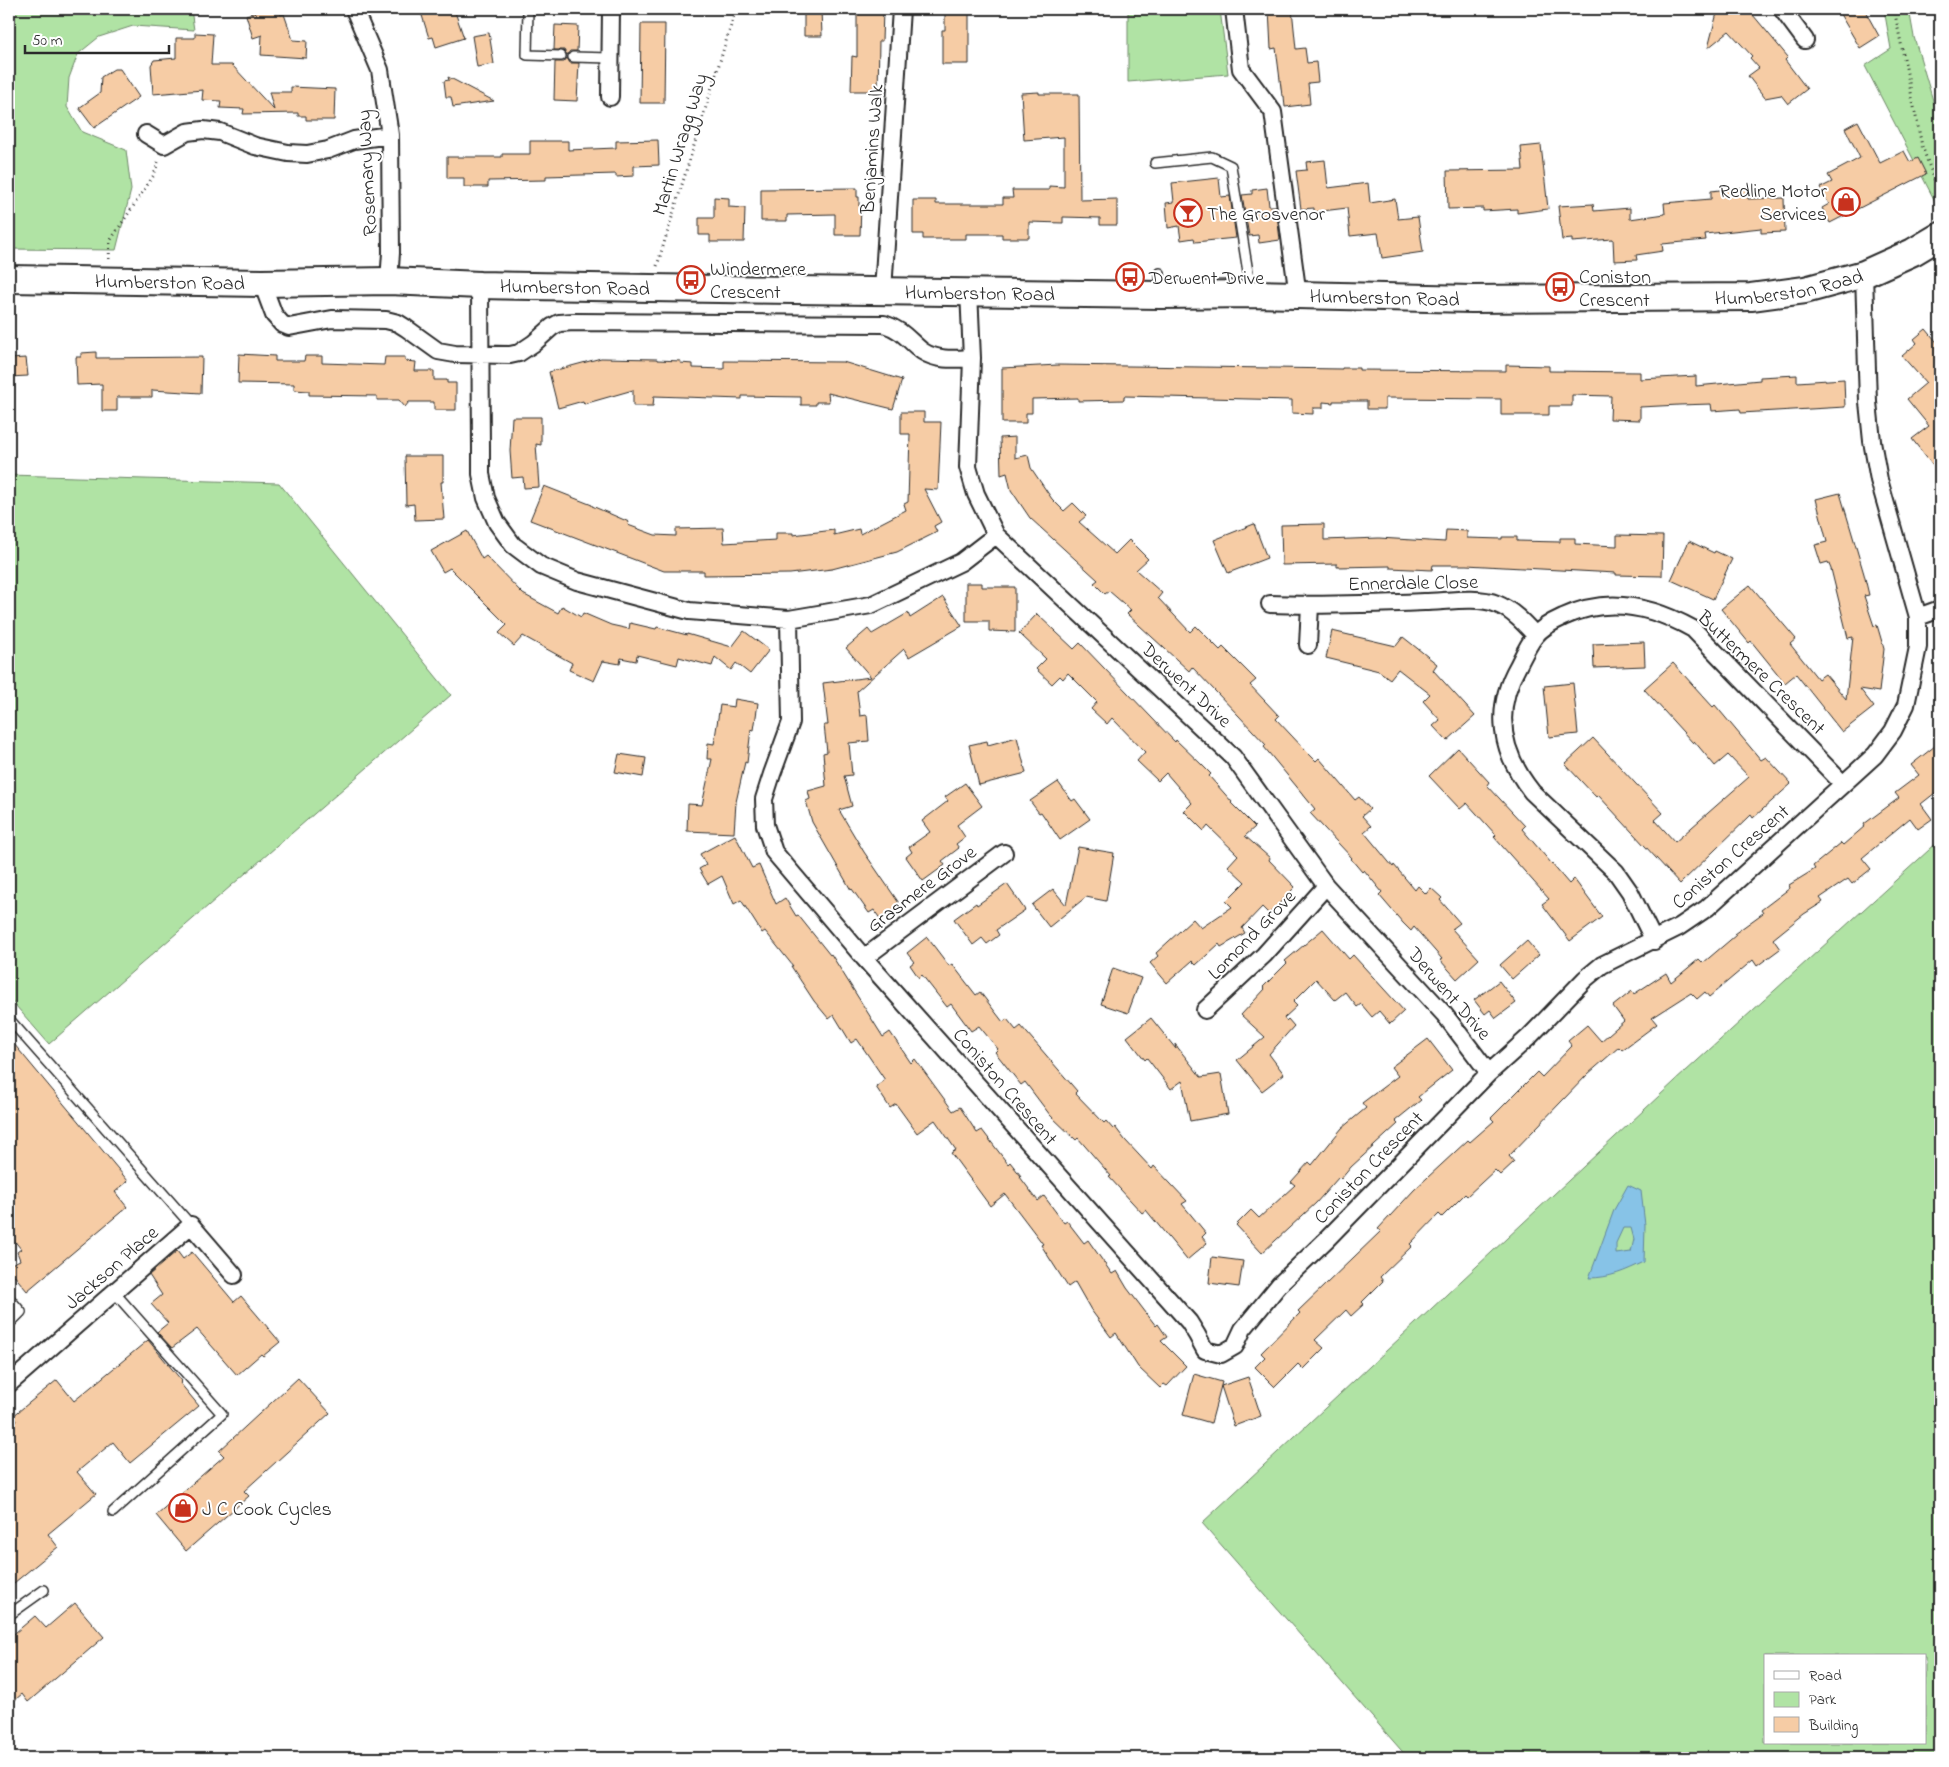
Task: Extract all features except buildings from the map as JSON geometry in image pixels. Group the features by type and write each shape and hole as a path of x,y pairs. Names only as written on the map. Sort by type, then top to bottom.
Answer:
{"main road":[{"name":"Humberston Road","path":"9,279 262,283 389,281 480,285 969,292 1160,284 1251,294 1298,296 1472,299 1750,297 1805,290 1864,274 1913,252 1940,236"}],"street":[{"name":"Rosemary Way","path":"354,9 380,70 390,136 391,253 389,281"},
{"path":"610,97 611,9"},
{"name":"Benjamins Walk","path":"883,291 901,9"},
{"path":"1234,9 1241,69 1273,112 1298,296"},
{"path":"1782,9 1805,40"},
{"path":"146,134 164,144 187,132 203,130 220,132 255,146 288,153 307,154 328,150 354,140 390,136"},
{"name":"Coniston Crescent","path":"789,619 791,722 764,799 765,825 774,852 864,958 1189,1322 1204,1350 1221,1354 1235,1346 1243,1330 1279,1285 1585,979 1602,965 1679,928 1707,908 1875,755 1893,731 1906,705 1918,646 1918,617 1879,480 1872,441 1868,402 1864,274"},
{"path":"262,283 274,315 282,324 289,326 332,319 386,320 398,323 438,351 455,354 510,355 519,353 534,343 552,326 559,323 884,324 896,328 923,351 935,357 948,359 972,358"},
{"path":"480,285 482,474 486,498 497,523 514,545 542,566 576,581 689,611 789,619 871,605 961,562 996,536"},
{"name":"Derwent Drive","path":"969,292 972,358 968,467 976,494 996,536 1233,757 1326,886 1444,1014 1489,1073"},
{"name":"Ennerdale Close","path":"1270,604 1310,605 1462,601 1495,603 1519,618 1535,635"},
{"name":"Buttermere Crescent","path":"1654,941 1630,892 1616,872 1532,792 1520,778 1510,758 1503,719 1505,698 1512,676 1535,635 1556,620 1573,612 1611,604 1633,606 1675,619 1693,629 1843,784"},
{"path":"1308,645 1310,605"},
{"path":"1918,617 1940,608"},
{"name":"Grasmere Grove","path":"864,958 1004,853"},
{"name":"Lomond Grove","path":"1205,1010 1264,955 1326,886"},
{"path":"191,1225 234,1275"},
{"name":"Jackson Place","path":"9,1384 191,1225"}],"lane":[{"path":"528,9 527,55 561,56"},
{"path":"573,56 610,58"},
{"path":"1155,163 1212,157 1231,166 1251,294"},
{"path":"9,1019 191,1225"},
{"path":"113,1512 222,1414 114,1292"},
{"path":"9,1298 21,1312 9,1324"},
{"path":"9,1615 44,1590"}],"path":[{"name":"Martin Wragg Way","path":"650,288 736,9"},
{"path":"1894,9 1922,146 1940,195"},
{"path":"109,263 110,241 154,175 164,144"}],"green space":[{"path":"9,9 191,9 194,30 133,26 99,37 78,54 69,78 67,107 82,132 126,150 131,190 116,250 9,249"},
{"path":"1128,9 1220,9 1228,74 1128,82"},
{"path":"1884,9 1909,9 1914,37 1940,124 1940,206 1938,207 1865,66 1891,49"},
{"path":"9,475 279,483 451,695 49,1044 9,998"},
{"path":"1940,840 1940,1758 1408,1758 1202,1523 1675,1081"}],"water":[{"path":"1628,1185 1641,1191 1645,1225 1644,1262 1611,1275 1589,1278 1614,1210","holes":["1623,1228 1631,1228 1634,1239 1631,1252 1616,1254 1616,1243"]}],"place":[{"name":"Redline Motor Services","path":"1846,202"},
{"name":"The Grosvenor","path":"1188,213"},
{"name":"Derwent Drive","path":"1130,277"},
{"name":"Windermere Crescent","path":"691,280"},
{"name":"Coniston Crescent","path":"1560,287"},
{"name":"J C Cook Cycles","path":"183,1508"}]}
